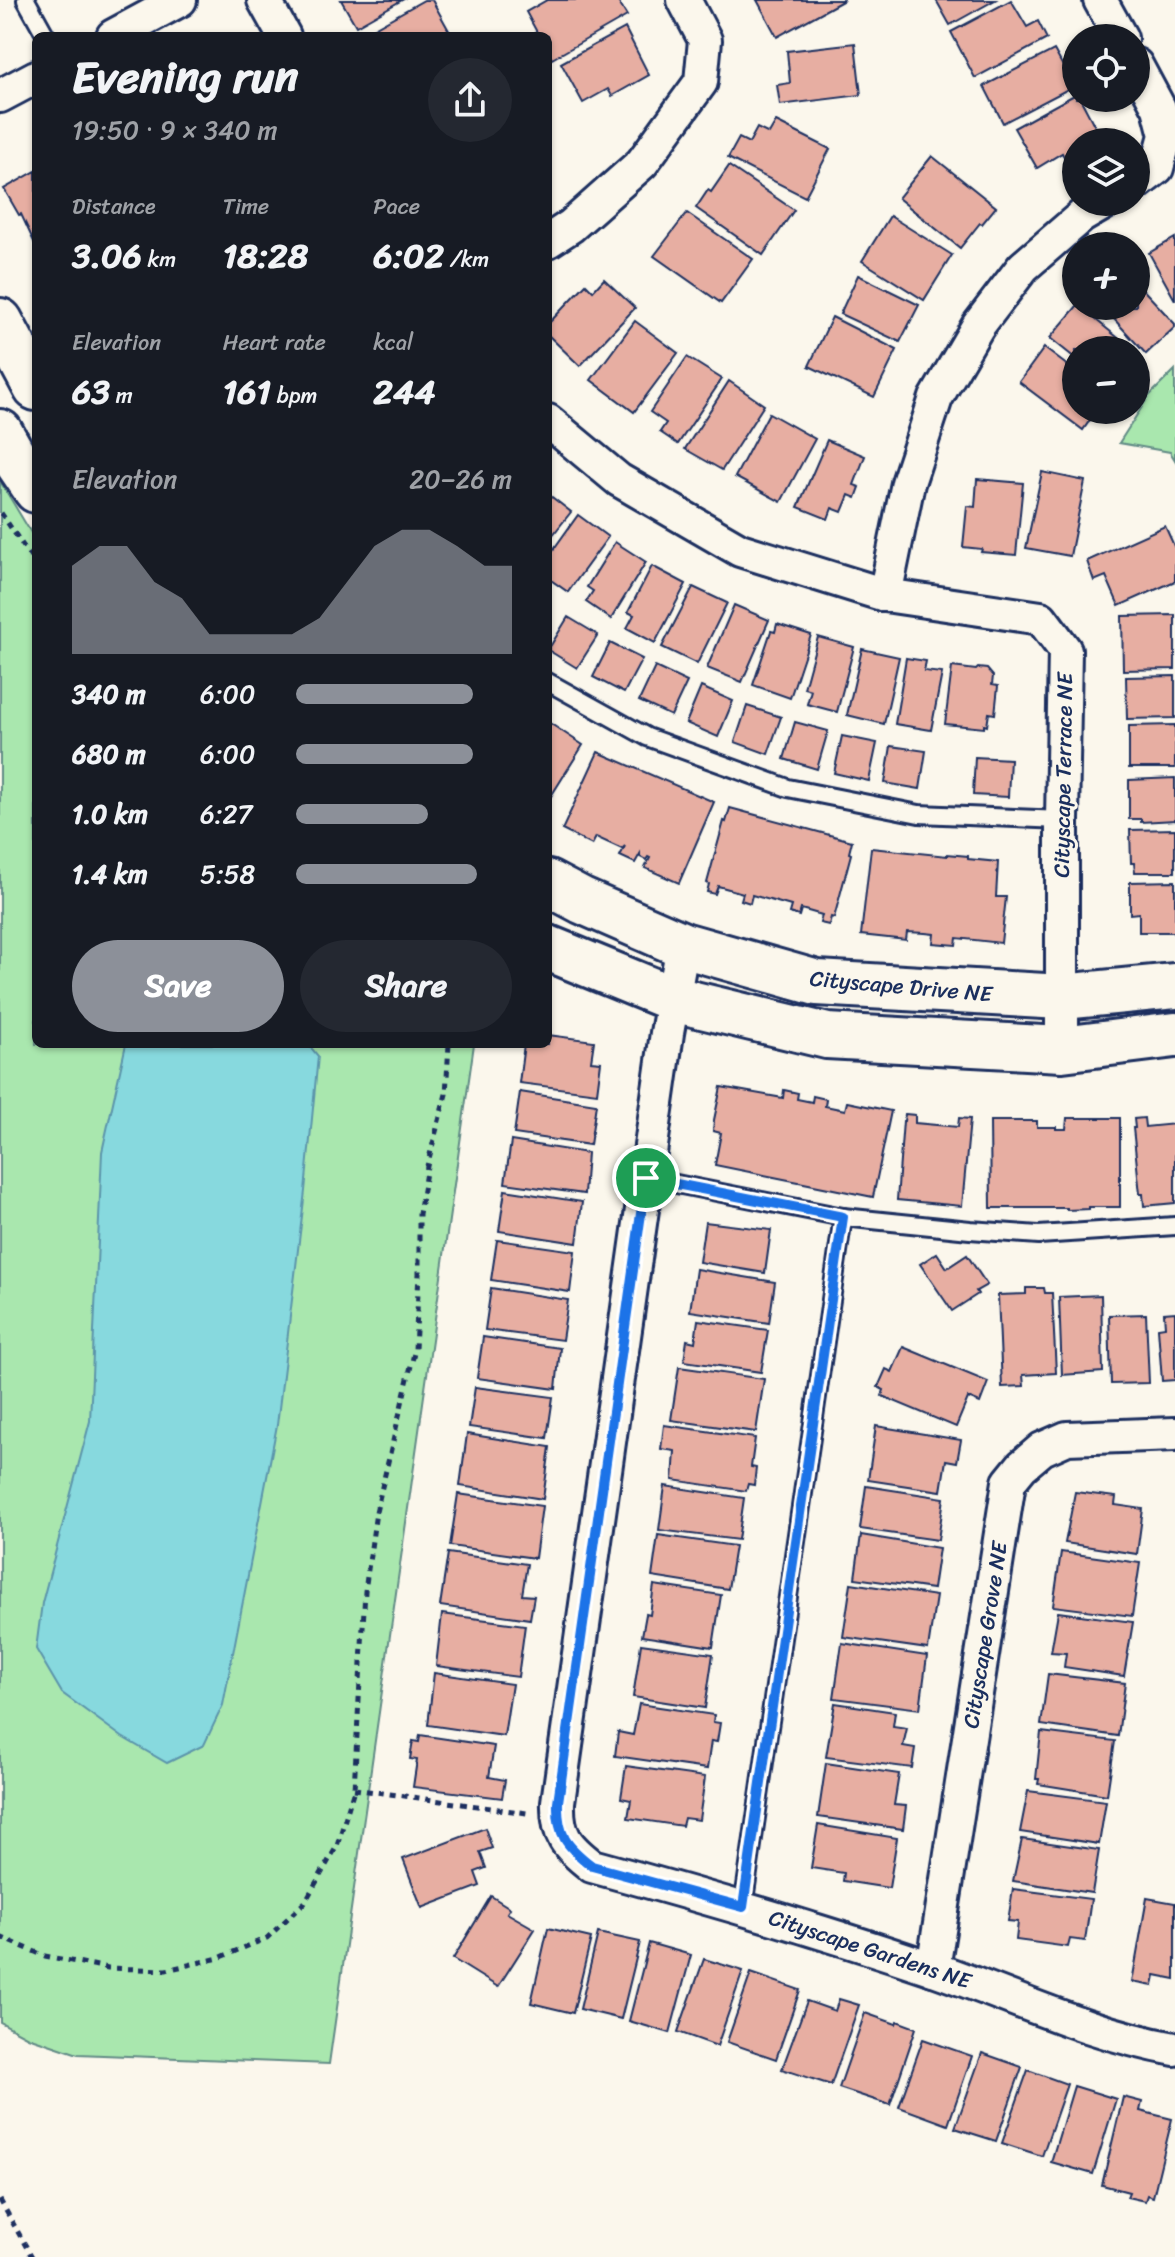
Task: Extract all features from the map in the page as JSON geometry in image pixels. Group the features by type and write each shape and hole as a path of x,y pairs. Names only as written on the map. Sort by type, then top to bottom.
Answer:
{"street":[{"path":"120,32 180,0"},
{"path":"264,0 282,32"},
{"path":"552,238 571,226 642,163 701,82 705,40 684,0"},
{"path":"1100,0 1113,24"},
{"path":"0,96 32,79"},
{"path":"1150,91 1159,108 1166,135 1157,168 1150,173"},
{"path":"885,595 908,483 936,398 978,326 1023,267 1082,216"},
{"path":"0,321 32,381"},
{"name":"Cityscape Terrace NE","path":"552,424 619,480 740,550 885,595 1041,618 1065,650 1062,1049"},
{"path":"0,432 32,484"},
{"name":"Cityscape Drive NE","path":"552,885 683,945 817,983 1062,997 1175,986"},
{"path":"557,1819 646,1178 683,945"},
{"path":"552,950 673,999 827,1036 1062,1049 1175,1035"},
{"name":"Cityscape Grove NE","path":"933,1969 1009,1482 1042,1449 1067,1438 1175,1434"},
{"name":"Cityscape Gardens NE","path":"557,1819 562,1836 573,1851 592,1866 743,1907 933,1969 1098,2030 1175,2049"}],"lane":[{"path":"26,0 44,32"},
{"path":"552,684 647,737 788,788 919,814 1062,820"},
{"path":"646,1178 843,1217 970,1230 1039,1235 1175,1226"},
{"path":"743,1907 843,1217"}],"path":[{"path":"0,513 32,559"},
{"path":"0,1937 45,1956 108,1968 166,1970 219,1958 267,1938 305,1902 337,1846 354,1789 365,1591 376,1512 415,1349 419,1214 427,1166 446,1094 449,1048"},
{"path":"354,1789 557,1819"},
{"path":"0,2200 32,2257"}],"green space":[{"path":"1175,370 1175,460 1170,452 1119,443 1131,424 1150,424 1150,395"},
{"path":"0,481 32,534 32,1048 473,1048 329,2064 78,2054 28,2037 0,2022"}],"water":[{"path":"125,1048 311,1048 318,1056 277,1425 223,1705 204,1745 167,1763 122,1737 62,1693 36,1649 42,1603 90,1421 102,1152"}],"building":[{"path":"341,0 402,0 356,26"},
{"path":"424,0 432,0 450,32 367,32"},
{"path":"547,0 617,0 627,16 552,59 552,32 537,32 526,12"},
{"path":"757,0 844,0 777,37"},
{"path":"936,0 995,0 950,25"},
{"path":"1011,0 1027,27 1038,21 1047,39 975,78 951,32"},
{"path":"625,28 649,75 612,96 608,89 583,103 561,63"},
{"path":"855,43 861,95 780,105 777,85 790,83 787,51"},
{"path":"1054,50 1062,64 1062,92 1003,123 984,86"},
{"path":"1062,102 1062,112 1087,112 1096,128 1062,128 1062,153 1037,168 1014,128"},
{"path":"776,122 830,149 805,197 728,158 739,138 749,143 757,128 769,134"},
{"path":"932,156 996,207 960,248 898,198"},
{"path":"729,166 794,210 763,255 696,208"},
{"path":"32,173 32,238 21,214 4,189"},
{"path":"687,213 753,259 721,303 654,256"},
{"path":"890,216 952,255 924,300 862,261"},
{"path":"1175,238 1175,300 1150,255"},
{"path":"858,275 919,305 900,342 840,314"},
{"path":"604,279 635,308 580,366 552,339 552,320 586,284 593,291"},
{"path":"1150,297 1175,324 1150,350 1150,336 1130,336 1115,320 1150,320"},
{"path":"832,317 897,350 874,397 809,366"},
{"path":"1065,320 1096,320 1116,336 1062,336 1062,348 1050,338"},
{"path":"635,321 678,353 634,412 591,380"},
{"path":"1044,348 1062,362 1062,414 1019,382"},
{"path":"687,357 722,379 678,444 660,432 666,423 650,412"},
{"path":"729,381 764,405 722,470 685,449"},
{"path":"769,413 815,439 781,502 735,477"},
{"path":"827,440 865,456 854,485 860,487 856,498 849,495 842,512 832,508 828,519 798,507"},
{"path":"1042,472 1085,481 1070,556 1026,548"},
{"path":"977,479 1023,483 1016,555 963,547 967,506 975,507"},
{"path":"552,497 571,512 552,536"},
{"path":"578,515 608,537 568,592 552,581 552,551"},
{"path":"1165,526 1175,548 1175,581 1119,606 1106,576 1094,581 1087,561"},
{"path":"615,542 646,562 611,619 586,602 593,591 587,587"},
{"path":"652,566 686,584 655,643 627,628 634,615 628,612"},
{"path":"693,587 727,603 697,664 662,647"},
{"path":"734,605 769,620 742,682 707,668"},
{"path":"1175,615 1175,669 1123,670 1122,616"},
{"path":"568,617 598,635 577,668 552,652 552,643"},
{"path":"777,624 811,635 790,698 753,685 771,631 775,632"},
{"path":"818,637 854,647 837,712 807,704 811,690 804,688"},
{"path":"610,643 642,659 624,693 593,677"},
{"path":"862,649 899,657 884,724 847,715"},
{"path":"906,658 926,661 924,671 942,673 931,730 895,724"},
{"path":"655,667 687,682 671,716 639,701"},
{"path":"952,667 987,669 993,676 992,685 998,686 995,714 989,713 984,728 945,724"},
{"path":"1175,676 1175,718 1127,719 1126,677"},
{"path":"701,687 733,701 718,737 686,723"},
{"path":"747,706 781,717 768,754 735,742"},
{"path":"795,722 828,731 817,769 784,759"},
{"path":"552,725 583,745 552,795"},
{"path":"1175,725 1175,768 1129,768 1129,726"},
{"path":"842,736 877,743 869,781 834,773"},
{"path":"891,746 926,751 920,789 885,783"},
{"path":"598,752 714,802 679,883 645,868 648,857 646,860 640,854 635,863 620,856 625,846 622,849 596,837 592,845 562,830"},
{"path":"975,757 1010,759 1008,797 973,795"},
{"path":"1175,778 1175,820 1141,822 1141,819 1129,819 1129,780"},
{"path":"730,808 852,841 834,918 831,917 829,925 820,923 822,915 801,909 799,916 789,913 791,906 752,895 750,903 741,900 743,893 718,886 715,894 707,892"},
{"path":"1175,829 1175,872 1135,872 1134,863 1131,863 1130,830"},
{"path":"871,848 968,856 968,859 998,862 996,897 1006,897 1001,943 957,938 956,945 933,943 934,934 925,933 907,932 906,940 861,935"},
{"path":"1175,881 1175,932 1139,932 1139,913 1130,914 1130,882"},
{"path":"552,1036 594,1041 591,1061 601,1062 597,1093 519,1083 523,1048 552,1048"},
{"path":"721,1087 783,1098 784,1090 798,1093 797,1099 812,1102 813,1096 826,1099 825,1106 845,1110 847,1102 891,1111 873,1197 715,1165 721,1133 713,1131"},
{"path":"520,1092 596,1104 590,1145 514,1134"},
{"path":"905,1114 915,1115 915,1123 958,1127 959,1118 970,1119 962,1206 897,1200"},
{"path":"1067,1118 1120,1118 1120,1207 1067,1210 991,1208 990,1121 1037,1121 1037,1127 1066,1129"},
{"path":"1144,1118 1145,1127 1175,1124 1175,1203 1144,1206 1133,1128 1134,1119"},
{"path":"511,1141 587,1153 584,1194 505,1183"},
{"path":"505,1190 582,1202 577,1243 499,1231"},
{"path":"705,1222 771,1230 765,1273 699,1262"},
{"path":"497,1240 575,1251 570,1292 491,1280"},
{"path":"937,1253 947,1268 967,1255 987,1285 952,1311 920,1264"},
{"path":"696,1269 775,1282 769,1323 690,1311"},
{"path":"491,1288 568,1300 562,1340 485,1330"},
{"path":"1026,1288 1044,1288 1045,1293 1052,1293 1056,1373 1023,1375 1024,1386 1002,1387 998,1295 1026,1294"},
{"path":"1101,1295 1103,1372 1062,1375 1059,1297"},
{"path":"1175,1312 1175,1380 1162,1381 1158,1328 1165,1327 1164,1313"},
{"path":"1146,1314 1149,1383 1111,1384 1109,1315"},
{"path":"698,1320 768,1330 761,1372 684,1361 687,1340 695,1342"},
{"path":"483,1337 560,1348 556,1389 477,1378"},
{"path":"903,1347 988,1382 980,1403 968,1398 956,1427 882,1396 884,1390 878,1387 886,1369 892,1372"},
{"path":"679,1367 764,1379 756,1432 671,1420"},
{"path":"475,1387 553,1397 547,1438 469,1427"},
{"path":"664,1425 755,1438 751,1467 756,1468 754,1485 748,1484 746,1491 673,1480 675,1451 661,1449"},
{"path":"876,1426 961,1440 957,1462 946,1460 941,1491 868,1480"},
{"path":"467,1434 550,1447 543,1499 460,1486"},
{"path":"665,1486 744,1498 738,1540 659,1530"},
{"path":"866,1486 944,1498 938,1540 860,1529"},
{"path":"1075,1492 1116,1497 1115,1505 1143,1509 1137,1554 1065,1543"},
{"path":"458,1494 542,1506 535,1558 450,1546"},
{"path":"658,1535 735,1546 728,1589 652,1577"},
{"path":"861,1535 939,1548 933,1589 855,1578"},
{"path":"1061,1552 1140,1563 1132,1616 1053,1606"},
{"path":"448,1553 527,1564 522,1595 534,1596 530,1619 440,1606"},
{"path":"851,1583 936,1596 928,1649 843,1637"},
{"path":"654,1585 721,1595 713,1647 642,1636 646,1614 650,1615"},
{"path":"1058,1612 1133,1622 1124,1676 1064,1667 1066,1653 1051,1652"},
{"path":"442,1614 525,1625 518,1677 436,1666"},
{"path":"842,1643 927,1656 920,1709 834,1698"},
{"path":"641,1644 713,1654 705,1708 633,1697"},
{"path":"434,1673 512,1684 504,1736 428,1725"},
{"path":"1048,1674 1125,1683 1118,1736 1041,1725"},
{"path":"835,1703 895,1712 893,1726 907,1728 903,1746 915,1748 912,1768 826,1757"},
{"path":"639,1704 714,1715 713,1722 720,1723 717,1742 711,1741 707,1769 615,1756 618,1732 633,1735"},
{"path":"1041,1732 1115,1741 1107,1795 1038,1784"},
{"path":"420,1735 494,1746 489,1777 505,1780 502,1798 413,1787 417,1760 410,1759 413,1741 419,1742"},
{"path":"826,1763 899,1774 894,1805 906,1806 903,1829 818,1817"},
{"path":"626,1766 705,1777 699,1820 684,1818 682,1826 628,1818 631,1800 621,1798"},
{"path":"1028,1791 1106,1801 1099,1844 1020,1832"},
{"path":"818,1825 897,1838 889,1888 843,1881 844,1873 811,1868"},
{"path":"485,1828 492,1848 480,1852 486,1868 475,1872 480,1886 422,1908 403,1859"},
{"path":"1022,1839 1099,1850 1092,1893 1013,1881"},
{"path":"1013,1889 1091,1899 1085,1941 1070,1939 1068,1947 1016,1940 1018,1922 1008,1921"},
{"path":"491,1896 510,1908 507,1913 535,1929 498,1987 453,1959"},
{"path":"1147,1898 1175,1903 1175,1979 1155,1975 1153,1986 1132,1982"},
{"path":"548,1928 591,1938 573,2013 531,2003"},
{"path":"598,1933 640,1942 621,2019 580,2009"},
{"path":"649,1943 691,1955 670,2033 629,2021"},
{"path":"704,1959 743,1971 717,2046 678,2032"},
{"path":"751,1973 800,1990 776,2059 727,2042"},
{"path":"839,1999 859,2005 831,2085 782,2069 807,2001 835,2011"},
{"path":"865,2013 916,2028 890,2105 839,2088"},
{"path":"923,2039 972,2056 948,2125 899,2107"},
{"path":"982,2053 1022,2067 996,2141 955,2128"},
{"path":"1028,2070 1067,2084 1042,2156 1002,2143"},
{"path":"1074,2086 1116,2099 1093,2174 1051,2162"},
{"path":"1123,2097 1142,2102 1140,2111 1172,2119 1153,2197 1147,2195 1145,2201 1127,2197 1129,2192 1102,2185"}],"route":[{"path":"646,1178 843,1217 743,1907 592,1866 573,1851 562,1836 557,1819 646,1178"}]}
